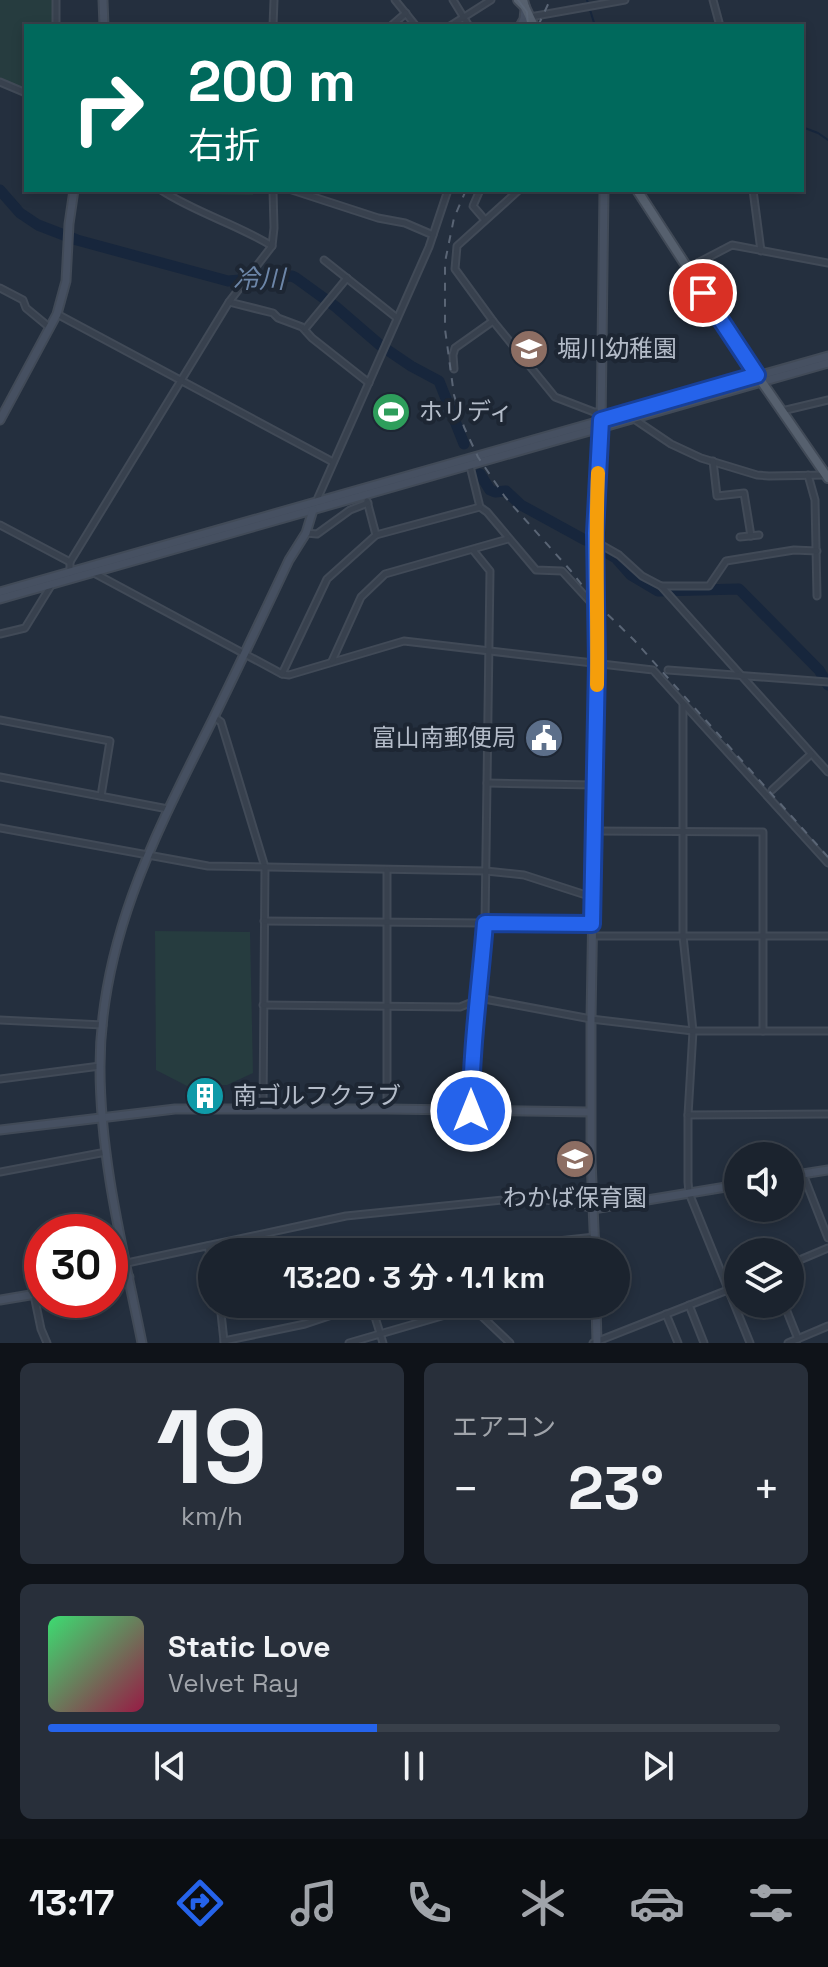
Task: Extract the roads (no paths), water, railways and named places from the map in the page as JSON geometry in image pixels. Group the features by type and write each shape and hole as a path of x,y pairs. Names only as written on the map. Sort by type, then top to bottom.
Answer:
{"main road":[{"path":"522,2 532,22"},
{"path":"638,192 827,477"}],"street":[{"path":"56,0 56,24"},
{"path":"103,0 104,24"},
{"path":"273,24 274,0"},
{"path":"395,0 414,24"},
{"path":"453,0 468,24"},
{"path":"453,24 491,0"},
{"path":"532,22 625,0"},
{"path":"713,0 719,24"},
{"path":"521,24 524,19 522,2"},
{"path":"393,24 406,13"},
{"path":"0,82 24,92"},
{"path":"0,420 2,409 57,314 66,281 74,192"},
{"path":"165,192 272,246"},
{"path":"71,576 70,562 229,302 272,246 273,192"},
{"path":"298,192 378,218 405,223 433,235"},
{"path":"118,1214 106,1152 100,1066 108,981 127,907 168,809 289,560 306,533 314,506 433,235 447,192"},
{"path":"479,192 473,206 485,220"},
{"path":"517,192 457,246 455,269 555,397 601,420"},
{"path":"586,1238 595,1237 590,1112 596,542 604,192"},
{"path":"753,192 761,251"},
{"path":"687,268 732,245 828,263"},
{"path":"324,260 397,318"},
{"path":"305,329 347,277"},
{"path":"0,288 23,300 26,308 49,327"},
{"path":"229,302 273,313 305,329 369,383"},
{"path":"57,314 333,462"},
{"path":"454,369 455,348 493,321"},
{"path":"0,599 314,506 366,499 601,420 632,418 828,356"},
{"path":"0,592 93,572 601,420 828,363"},
{"path":"781,411 828,400"},
{"path":"632,418 671,444 713,461 769,476 827,477"},
{"path":"713,461 717,496 744,493 751,536"},
{"path":"470,466 480,507 508,539 536,570 562,571 597,609"},
{"path":"808,475 815,500 817,596"},
{"path":"306,533 317,534 366,499"},
{"path":"366,499 376,535"},
{"path":"282,674 327,579 376,535 480,507"},
{"path":"0,525 70,562"},
{"path":"740,537 759,535"},
{"path":"332,662 361,597 385,574 508,539"},
{"path":"596,542 661,586 828,772"},
{"path":"471,1111 474,1031 485,923 490,571 473,550"},
{"path":"661,586 709,586 726,561 794,550 817,551"},
{"path":"93,572 282,674 289,675 404,641 653,670 828,863"},
{"path":"0,634 25,628 52,584"},
{"path":"668,670 828,682"},
{"path":"683,704 683,936 693,1031 688,1115 689,1193 724,1280"},
{"path":"214,717 221,722 265,867 263,1109"},
{"path":"0,720 110,741 101,796"},
{"path":"772,790 811,754"},
{"path":"0,777 168,809"},
{"path":"487,783 594,785"},
{"path":"0,828 208,866 486,871 524,875 592,897"},
{"path":"593,831 763,832 763,1031"},
{"path":"387,870 387,1109"},
{"path":"264,921 592,924"},
{"path":"592,936 828,936"},
{"path":"263,1005 460,1007 479,1000 591,1019 693,1031 828,1031"},
{"path":"0,1020 103,1025"},
{"path":"0,1079 100,1066"},
{"path":"0,1130 175,1109 590,1112"},
{"path":"688,1115 828,1114"},
{"path":"0,1172 106,1152"},
{"path":"804,1174 828,1170"},
{"path":"804,1177 828,1238"},
{"path":"245,1238 346,1216 523,1198 566,1202 593,1209 724,1187"},
{"path":"128,1263 198,1248"},
{"path":"804,1258 828,1248"},
{"path":"128,1270 142,1343"},
{"path":"596,1318 595,1343 724,1292"},
{"path":"0,1300 24,1296"},
{"path":"689,1305 704,1343"},
{"path":"666,1314 678,1343"},
{"path":"40,1318 47,1343"},
{"path":"222,1318 224,1342 322,1318"},
{"path":"374,1318 383,1343"},
{"path":"349,1343 430,1318"},
{"path":"483,1318 510,1343"},
{"path":"740,1318 750,1343"},
{"path":"790,1318 798,1339"},
{"path":"788,1343 828,1326"}],"waterway":[{"path":"587,0 594,24"},
{"path":"804,128 828,140"},
{"name":"冷川","path":"0,190 20,213 38,225 77,240 228,281 296,278 380,345 439,381 464,444"},
{"name":"冷川","path":"480,474 490,490 506,491 521,505 585,540"},
{"name":"冷川","path":"607,553 631,575 658,591 739,589 819,670 828,685"}],"tram line":[{"path":"518,0 527,12 528,24"}],"railway":[{"path":"539,24 550,0"},
{"path":"465,192 454,218 445,262 445,329 454,395 478,457 505,497 597,604 634,640 828,857"}],"place":[{"name":"堀川幼稚園","path":"529,349"},
{"name":"ホリディ","path":"391,412"},
{"name":"富山南郵便局","path":"544,738"},
{"name":"南ゴルフクラブ","path":"205,1096"},
{"name":"わかば保育園","path":"575,1159"}]}
